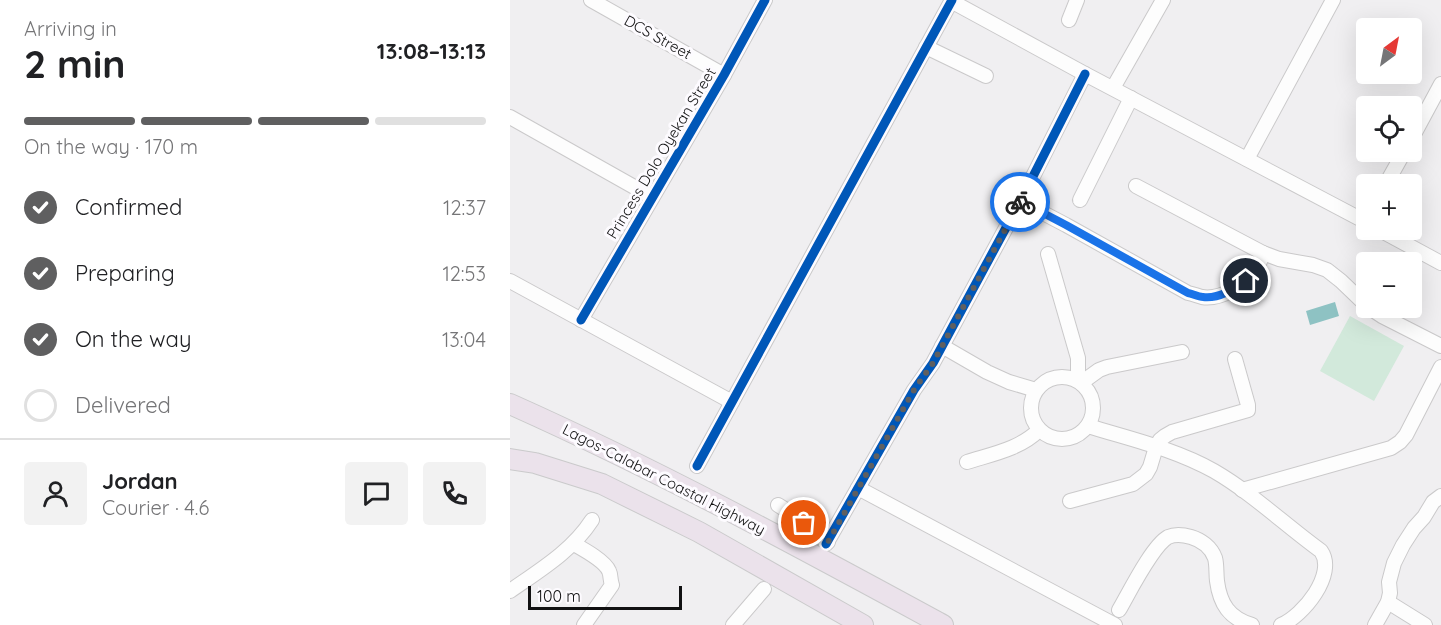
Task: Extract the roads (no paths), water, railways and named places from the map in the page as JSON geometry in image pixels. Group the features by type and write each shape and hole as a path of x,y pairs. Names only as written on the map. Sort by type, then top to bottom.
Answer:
{"highway":[{"name":"Lagos-Calabar Coastal Highway","path":"510,404 568,430 789,541 943,625"},
{"name":"Lagos-Calabar Coastal Highway","path":"510,459 602,484 699,532 863,625"}],"street":[{"name":"DCS Street","path":"591,0 724,75"},
{"name":"Princess Dolo Oyekan Street","path":"581,320 724,75 765,0"},
{"path":"697,466 952,0 1085,74 1356,217"},
{"path":"1069,20 1077,0"},
{"path":"1113,88 1163,0"},
{"path":"1246,159 1333,0"},
{"path":"926,47 986,76"},
{"path":"778,505 801,520 809,530 827,543 914,390 933,363 1021,200 1085,74"},
{"path":"1422,119 1441,84"},
{"path":"1080,200 1131,98"},
{"path":"510,117 652,197"},
{"path":"1136,186 1263,253 1327,270 1356,295"},
{"path":"1021,200 1188,293 1203,297 1215,297 1246,281 1257,269 1263,253"},
{"path":"1398,240 1441,263"},
{"path":"1048,254 1078,358 1078,381"},
{"path":"510,281 732,402"},
{"path":"1388,318 1441,346"},
{"path":"942,346 987,372 1009,382 1036,390"},
{"path":"1078,381 1107,367 1182,352"},
{"path":"1070,501 1132,484 1140,479 1150,467 1160,440 1172,432 1248,410 1235,360"},
{"path":"1242,490 1390,448 1400,442 1406,435 1441,367"},
{"path":"1065,377 1078,381 1091,395 1094,406 1093,416 1088,426 1081,434 1071,438 1058,440 1047,436 1039,430 1030,411 1031,400 1036,390 1043,382 1053,378 1065,377"},
{"path":"1088,426 1193,460 1214,471 1321,551 1325,557 1325,563 1321,580 1309,603 1299,614 1281,625"},
{"path":"968,462 1017,445 1039,430"},
{"path":"858,488 1115,625"},
{"path":"1375,625 1388,602 1389,582 1394,563 1403,545 1433,502 1441,496"},
{"path":"510,591 574,544 592,520"},
{"path":"1119,610 1146,563 1162,542 1175,535 1184,536 1194,538 1210,549 1214,556 1221,598 1226,608 1232,616 1252,625"},
{"path":"574,544 605,564 610,571 612,585 584,625"},
{"path":"733,625 764,589"},
{"path":"1388,602 1425,625"}],"water":[{"path":"1335,302 1339,316 1310,325 1306,311"}]}
